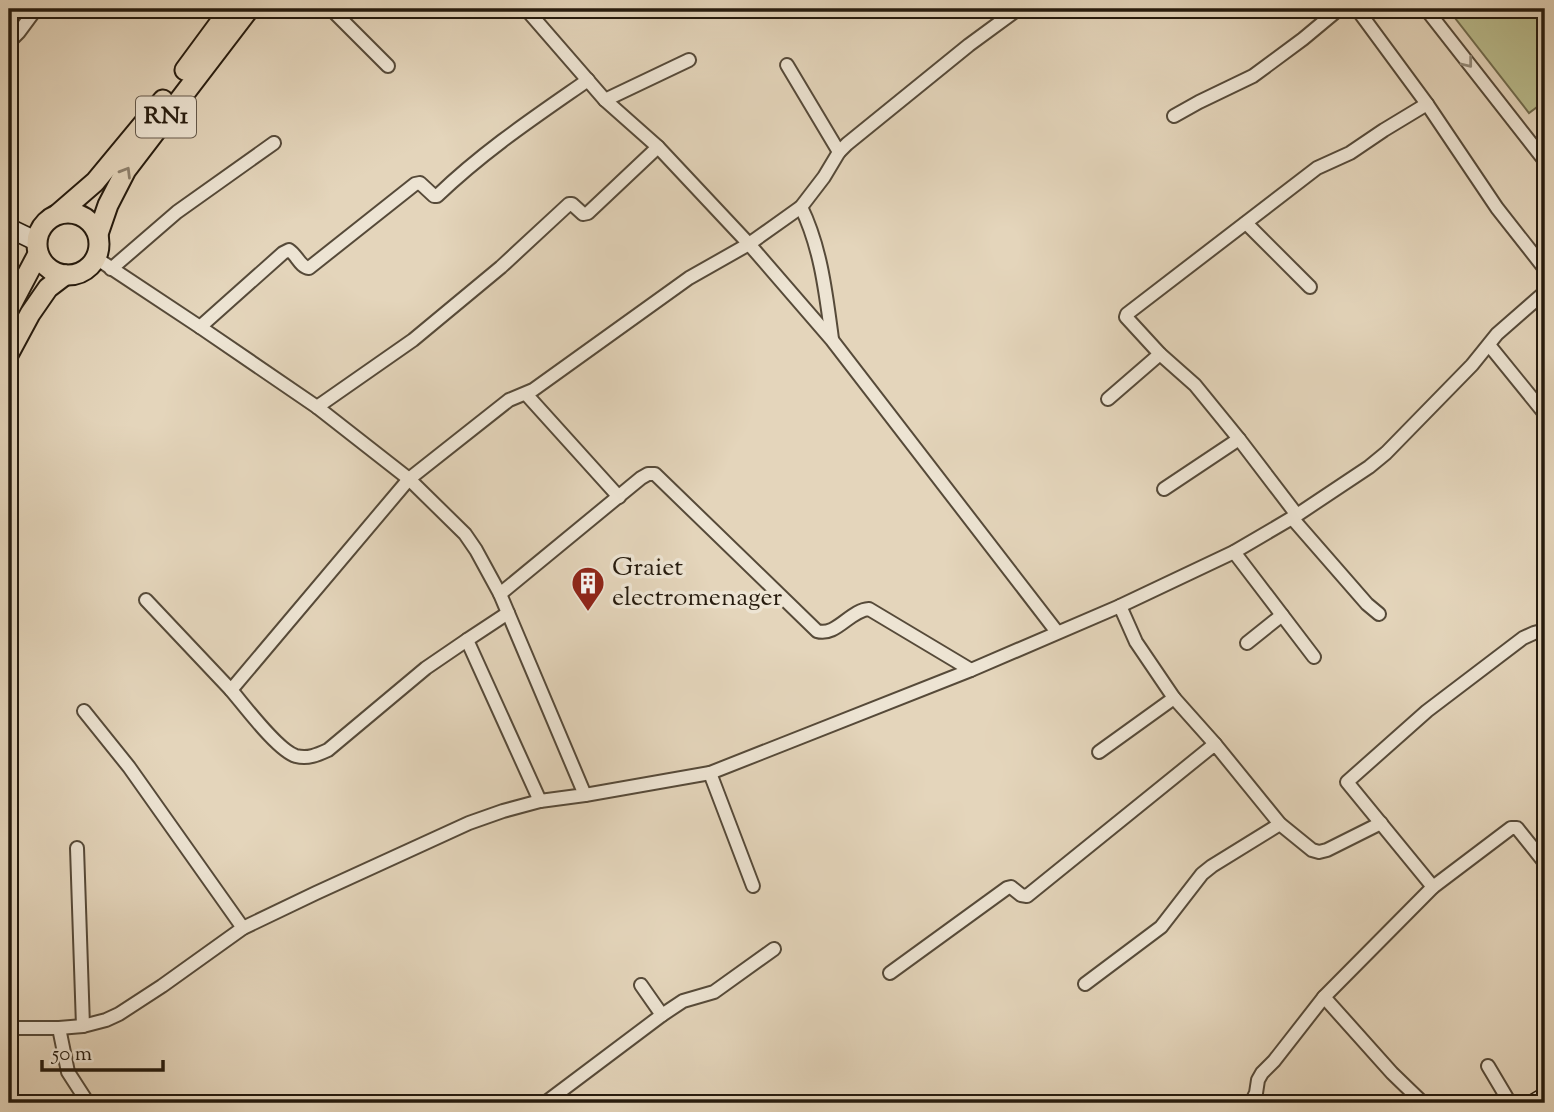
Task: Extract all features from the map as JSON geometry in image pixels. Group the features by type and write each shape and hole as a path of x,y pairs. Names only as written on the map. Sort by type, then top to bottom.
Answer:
{"main road":[{"name":"RN1","path":"9,309 37,248 38,233 43,225 94,182 158,107 230,9"},
{"name":"RN1","path":"103,264 97,234 126,170 248,9"},
{"path":"58,214 77,214 93,225 97,234"},
{"path":"37,248 42,262 56,273 74,275 90,266 103,264"},
{"path":"9,353 48,288 65,275"}],"street":[{"path":"9,42 36,9"},
{"path":"331,9 387,66"},
{"path":"526,9 605,100 658,147 749,244 832,340 1058,632"},
{"path":"232,690 409,479 509,400 533,390 689,278 749,244 800,207 824,177 839,152 1018,9"},
{"path":"1174,116 1253,76 1339,9"},
{"path":"1357,9 1427,104 1497,208 1545,269"},
{"path":"1426,9 1545,161"},
{"path":"605,100 689,60"},
{"path":"787,65 839,152"},
{"path":"200,327 287,250 309,268 415,184 420,183 437,196 468,167 515,130 588,80"},
{"path":"1378,614 1295,517 1239,439 1195,385 1160,354 1125,316 1317,168 1350,153 1427,104"},
{"path":"274,143 103,264 317,407 409,479 465,534 500,594 585,795"},
{"path":"317,407 413,340 501,267 569,204 583,214 588,214 658,147"},
{"path":"800,207 812,233 824,284 832,340"},
{"path":"1246,223 1310,287"},
{"path":"9,228 37,248"},
{"path":"9,1028 59,1028 95,1024 119,1014 243,928 470,823 540,801 710,773 971,670 1120,606 1234,552 1295,517 1386,453 1472,365 1497,334 1545,292"},
{"path":"1489,345 1545,414"},
{"path":"1108,399 1160,354"},
{"path":"526,394 619,497"},
{"path":"1164,489 1239,439"},
{"path":"500,594 640,478 655,474 817,631 827,632 861,610 869,609 971,670"},
{"path":"1234,552 1314,657"},
{"path":"146,600 232,690 278,743 293,755 306,758 328,750 426,668 508,613"},
{"path":"1120,606 1136,642 1174,698 1216,744 1280,824 1312,850 1319,852 1381,823"},
{"path":"1247,643 1282,615"},
{"path":"1433,887 1347,782 1427,711 1523,638 1545,630"},
{"path":"467,640 540,801"},
{"path":"1099,752 1174,698"},
{"path":"84,711 129,767 243,928"},
{"path":"890,973 1007,888 1011,887 1027,896 1216,744"},
{"path":"710,773 753,886"},
{"path":"1085,984 1161,927 1202,874 1280,824"},
{"path":"1251,1103 1262,1073 1283,1051 1324,997 1433,887 1514,827 1545,863"},
{"path":"77,848 83,1026"},
{"path":"545,1103 662,1015 683,1002 715,992 774,949"},
{"path":"641,985 662,1015"},
{"path":"1324,997 1392,1073 1423,1103"},
{"path":"59,1028 68,1072 88,1103"},
{"path":"1488,1066 1510,1103"},
{"path":"1535,1103 1545,1097"}],"green space":[{"path":"1448,9 1545,9 1545,101 1529,113"}],"place":[{"name":"Graiet electromenager","path":"588,613"}]}
